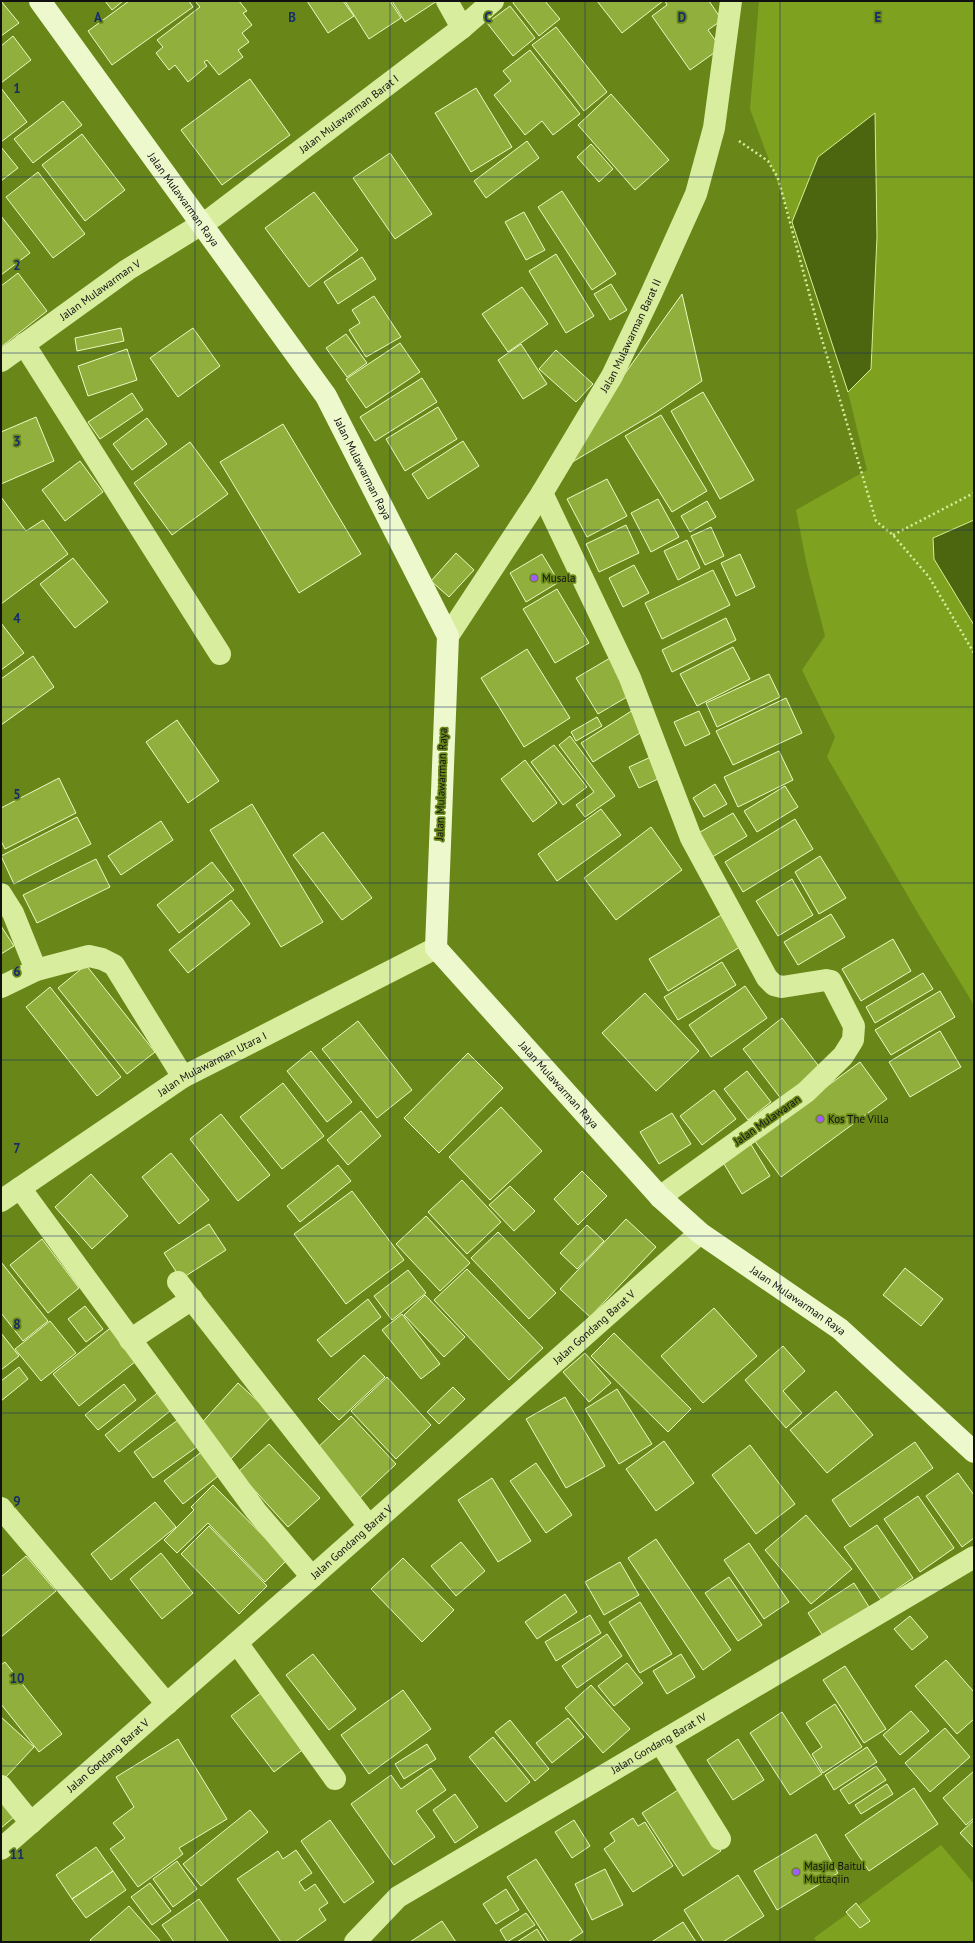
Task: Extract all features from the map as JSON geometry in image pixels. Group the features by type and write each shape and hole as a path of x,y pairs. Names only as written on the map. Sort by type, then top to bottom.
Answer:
{"main road":[{"name":"Jalan Mulawarman Raya","path":"40,1 203,224 326,396 448,636 436,948 660,1197 700,1233 840,1329 974,1452"}],"street":[{"path":"447,1 462,28"},
{"name":"Jalan Mulawarman Barat I","path":"203,224 462,28 493,1"},
{"name":"Jalan Mulawarman Barat II","path":"448,636 542,493 612,376 645,308 696,194 714,128 731,1"},
{"name":"Jalan Mulawarman V","path":"1,360 127,270 203,224"},
{"path":"24,344 220,654"},
{"name":"Jalan Mulawaran","path":"542,493 630,678 691,838 767,978 774,985 782,987 826,980 831,981 854,1026 853,1040 843,1056 806,1092 660,1197"},
{"path":"1,894 13,912 36,970"},
{"name":"Jalan Mulawarman Utara I","path":"1,1201 183,1077 436,948"},
{"path":"1,987 36,970 89,956 102,959 114,965 183,1077"},
{"path":"20,1188 256,1510 312,1577"},
{"name":"Jalan Gondang Barat V","path":"1,1849 168,1704 700,1233"},
{"path":"178,1282 369,1526"},
{"path":"130,1340 192,1299"},
{"path":"1,1508 168,1704"},
{"name":"Jalan Gondang Barat IV","path":"355,1942 398,1897 974,1557"},
{"path":"237,1643 335,1779"},
{"path":"660,1742 720,1839"},
{"path":"1,1786 31,1823"}],"path":[{"path":"714,128 744,144 768,161 778,178 816,319 876,521 893,534 929,577 974,653"},
{"path":"893,534 974,493"}],"shaded area":[{"path":"759,1 974,1 974,1005 919,915 827,757 835,737 802,670 825,636 807,566 796,510 867,470 848,392 871,369 877,237 818,157 792,222 750,109"},
{"path":"875,113 877,237 871,369 848,392 792,222 818,157"},
{"path":"974,520 974,625 934,559 933,538"},
{"path":"941,1845 974,1884 974,1942 817,1942 814,1938"}],"building":[{"path":"1,1 19,23 1,36"},
{"path":"105,1 123,1 112,10"},
{"path":"129,1 189,1 193,7 112,65 88,31"},
{"path":"195,1 239,1 247,11 243,13 252,25 242,33 249,42 238,50 243,57 219,75 207,60 204,62 207,66 188,82 175,65 169,70 156,53 163,47 157,40 200,7"},
{"path":"307,1 343,1 354,16 328,33"},
{"path":"345,1 390,1 401,18 369,39"},
{"path":"392,1 437,1 405,22"},
{"path":"514,1 545,1 560,19 539,36 513,3"},
{"path":"597,1 663,1 622,33"},
{"path":"665,1 709,1 722,20 708,30 721,48 690,70 652,16 667,5"},
{"path":"510,6 535,38 513,56 487,23"},
{"path":"556,27 607,92 584,111 532,45"},
{"path":"13,36 31,60 1,83 1,46"},
{"path":"530,50 580,114 553,135 542,121 525,135 494,95 511,81 503,71"},
{"path":"250,79 290,135 222,185 181,130"},
{"path":"1,88 27,122 1,142"},
{"path":"476,88 512,147 471,172 435,113"},
{"path":"611,94 669,160 635,190 578,125"},
{"path":"63,101 82,125 33,163 14,139"},
{"path":"82,134 125,190 85,221 42,165"},
{"path":"527,141 539,158 486,198 474,181"},
{"path":"591,144 613,169 599,182 577,157"},
{"path":"1,147 18,168 1,181"},
{"path":"390,153 432,214 395,239 353,178"},
{"path":"38,172 85,234 53,258 6,197"},
{"path":"562,191 616,274 592,290 538,207"},
{"path":"314,192 358,250 309,287 265,228"},
{"path":"524,212 545,250 526,260 505,222"},
{"path":"1,216 30,253 1,275"},
{"path":"556,254 594,316 566,333 529,271"},
{"path":"362,257 376,279 338,304 324,282"},
{"path":"18,273 47,311 1,347 1,286"},
{"path":"611,284 627,310 610,320 594,294"},
{"path":"522,287 548,324 508,352 482,314"},
{"path":"682,294 702,381 655,413 569,464 616,386"},
{"path":"374,296 401,337 366,357 349,330 360,323 352,310"},
{"path":"121,328 124,341 77,351 75,338"},
{"path":"193,328 220,366 178,397 150,358"},
{"path":"346,334 367,363 347,377 326,348"},
{"path":"400,343 420,372 366,408 346,379"},
{"path":"521,344 547,384 523,399 498,360"},
{"path":"127,349 137,380 88,396 78,366"},
{"path":"556,350 593,384 576,402 539,369"},
{"path":"422,378 437,402 375,441 360,417"},
{"path":"703,392 754,480 720,499 671,411"},
{"path":"132,393 143,410 100,439 88,422"},
{"path":"438,407 457,439 405,471 386,439"},
{"path":"661,415 707,491 672,512 625,436"},
{"path":"36,417 54,461 1,484 1,432"},
{"path":"147,418 167,444 132,470 113,444"},
{"path":"283,424 361,554 299,593 220,462"},
{"path":"463,441 479,466 428,499 412,474"},
{"path":"190,442 228,494 172,535 134,483"},
{"path":"80,461 103,492 65,521 42,490"},
{"path":"607,479 627,516 587,537 567,499"},
{"path":"1,497 26,531 43,520 68,554 1,604"},
{"path":"658,499 679,537 651,552 631,513"},
{"path":"707,501 716,517 690,532 681,516"},
{"path":"626,525 639,553 599,572 586,544"},
{"path":"711,527 724,556 705,565 691,536"},
{"path":"687,540 700,568 678,580 664,551"},
{"path":"456,553 474,570 449,597 431,581"},
{"name":"Musala","path":"542,554 559,582 526,602 510,573"},
{"path":"740,554 755,587 736,596 721,563"},
{"path":"73,558 108,602 75,628 40,584"},
{"path":"634,565 649,593 623,607 609,578"},
{"path":"713,570 730,605 662,639 645,603"},
{"path":"557,589 589,643 555,663 523,609"},
{"path":"726,618 736,640 672,672 662,650"},
{"path":"1,623 24,653 1,670"},
{"path":"733,647 750,679 697,706 680,674"},
{"path":"527,649 570,718 524,747 481,678"},
{"path":"33,656 54,687 1,725 1,679"},
{"path":"610,658 632,694 598,714 576,678"},
{"path":"769,674 780,697 717,727 706,703"},
{"path":"786,698 802,733 733,765 716,731"},
{"path":"633,710 645,730 593,762 581,743"},
{"path":"699,711 710,734 685,746 674,722"},
{"path":"597,717 602,726 576,741 571,732"},
{"path":"177,720 219,781 188,803 146,742"},
{"path":"570,736 615,796 585,817 576,805 594,792 559,745"},
{"path":"554,745 587,787 563,805 531,762"},
{"path":"779,751 793,780 738,807 724,777"},
{"path":"653,756 662,777 639,788 629,767"},
{"path":"525,760 557,803 533,822 501,779"},
{"path":"59,778 76,813 5,849 1,841 1,808"},
{"path":"715,784 727,804 704,817 693,798"},
{"path":"785,786 798,807 757,832 744,811"},
{"path":"252,804 323,922 281,947 210,830"},
{"path":"601,809 621,835 557,881 538,854"},
{"path":"733,813 747,836 709,859 695,835"},
{"path":"77,817 91,844 14,884 1,856"},
{"path":"795,819 813,849 743,892 725,862"},
{"path":"161,821 173,840 121,875 108,856"},
{"path":"651,827 682,870 616,920 584,878"},
{"path":"323,832 372,898 342,920 293,855"},
{"path":"820,856 846,898 819,914 795,872"},
{"path":"96,859 110,887 37,923 23,895"},
{"path":"212,862 234,890 179,933 157,905"},
{"path":"792,879 813,915 778,936 756,901"},
{"path":"231,900 250,924 188,973 169,950"},
{"path":"831,914 845,937 798,965 784,942"},
{"path":"721,915 740,947 668,991 649,959"},
{"path":"1,926 14,946 1,954"},
{"path":"893,939 911,971 861,1001 842,969"},
{"path":"722,962 736,985 678,1020 664,997"},
{"path":"86,965 155,1052 127,1074 58,988"},
{"path":"923,973 933,989 875,1023 866,1007"},
{"path":"745,986 767,1018 711,1057 689,1025"},
{"path":"50,987 121,1077 97,1096 26,1007"},
{"path":"940,991 955,1017 891,1055 875,1030"},
{"path":"645,993 699,1051 656,1091 602,1033"},
{"path":"782,1018 821,1069 782,1100 743,1049"},
{"path":"358,1021 412,1090 377,1118 322,1049"},
{"path":"940,1031 961,1067 910,1097 889,1062"},
{"path":"311,1051 352,1102 327,1122 287,1071"},
{"path":"468,1053 503,1088 439,1153 404,1118"},
{"name":"Kos The Villa","path":"860,1062 887,1099 781,1177 754,1140"},
{"path":"747,1071 771,1102 748,1120 724,1089"},
{"path":"283,1083 324,1136 282,1169 240,1117"},
{"path":"714,1090 736,1119 702,1145 680,1116"},
{"path":"501,1107 542,1151 490,1200 449,1157"},
{"path":"361,1111 381,1136 348,1165 327,1140"},
{"path":"672,1113 691,1144 659,1164 640,1132"},
{"path":"221,1114 270,1175 238,1201 190,1139"},
{"path":"749,1141 770,1176 742,1194 721,1159"},
{"path":"171,1153 209,1200 179,1224 142,1177"},
{"path":"338,1165 351,1181 300,1222 287,1206"},
{"path":"582,1171 607,1196 578,1225 554,1199"},
{"path":"91,1174 128,1216 92,1249 55,1207"},
{"path":"462,1180 501,1222 467,1254 428,1212"},
{"path":"510,1186 535,1211 514,1231 489,1205"},
{"path":"352,1191 404,1260 346,1304 294,1234"},
{"path":"426,1216 470,1263 440,1291 396,1244"},
{"path":"626,1219 656,1247 590,1317 560,1289"},
{"path":"209,1224 226,1250 181,1279 164,1253"},
{"path":"587,1225 604,1241 577,1269 560,1253"},
{"path":"498,1232 556,1293 529,1319 471,1258"},
{"path":"42,1239 79,1288 48,1313 10,1265"},
{"path":"1,1262 48,1321 23,1341 1,1313"},
{"path":"905,1268 943,1299 921,1326 883,1295"},
{"path":"467,1269 543,1348 509,1380 434,1300"},
{"path":"408,1270 426,1293 392,1320 374,1296"},
{"path":"425,1295 465,1337 444,1357 404,1315"},
{"path":"368,1299 381,1317 331,1357 317,1340"},
{"path":"85,1306 103,1329 86,1342 68,1319"},
{"path":"714,1308 757,1356 703,1403 661,1356"},
{"path":"402,1314 440,1364 421,1379 382,1330"},
{"path":"50,1321 76,1353 41,1381 15,1349"},
{"path":"114,1325 140,1358 79,1406 53,1374"},
{"path":"1,1333 19,1356 1,1370"},
{"path":"614,1333 691,1409 668,1432 591,1356"},
{"path":"783,1346 805,1371 783,1391 802,1413 786,1428 745,1380"},
{"path":"585,1353 611,1383 589,1402 563,1372"},
{"path":"364,1355 385,1377 339,1420 318,1399"},
{"path":"19,1367 28,1379 1,1401 1,1381"},
{"path":"387,1377 431,1425 396,1459 351,1411"},
{"path":"238,1383 273,1415 231,1459 197,1428"},
{"path":"124,1384 136,1400 98,1430 85,1415"},
{"path":"453,1387 465,1399 439,1424 427,1412"},
{"path":"617,1389 652,1444 619,1464 585,1409"},
{"path":"161,1390 175,1407 119,1452 105,1435"},
{"path":"836,1391 873,1435 827,1473 790,1430"},
{"path":"565,1397 605,1466 566,1488 526,1419"},
{"path":"351,1416 396,1464 360,1498 315,1450"},
{"path":"182,1417 201,1444 153,1478 134,1452"},
{"path":"664,1441 694,1483 656,1511 626,1469"},
{"path":"915,1442 933,1468 850,1527 832,1500"},
{"path":"269,1444 320,1498 288,1527 238,1472"},
{"path":"750,1445 795,1504 756,1534 712,1475"},
{"path":"204,1450 222,1473 183,1504 164,1481"},
{"path":"536,1463 572,1515 546,1533 510,1481"},
{"path":"958,1473 974,1495 974,1538 962,1547 926,1496"},
{"path":"492,1478 531,1541 498,1562 458,1500"},
{"path":"213,1485 287,1560 265,1582 208,1523 177,1553 164,1540 194,1510 191,1507"},
{"path":"918,1496 954,1548 920,1572 884,1519"},
{"path":"155,1502 176,1527 111,1580 91,1554"},
{"path":"806,1515 852,1569 811,1604 765,1550"},
{"path":"877,1525 913,1578 881,1600 844,1547"},
{"path":"209,1526 267,1586 239,1614 181,1554"},
{"path":"656,1539 731,1650 703,1670 628,1558"},
{"path":"461,1542 485,1571 456,1596 431,1566"},
{"path":"749,1543 789,1602 764,1619 724,1560"},
{"path":"161,1553 193,1593 162,1619 130,1579"},
{"path":"26,1556 56,1591 1,1637 1,1577"},
{"path":"403,1558 454,1610 422,1642 371,1589"},
{"path":"620,1562 639,1595 604,1615 585,1582"},
{"path":"729,1577 762,1625 738,1641 705,1593"},
{"path":"854,1583 869,1607 823,1636 808,1613"},
{"path":"565,1594 577,1612 537,1639 525,1622"},
{"path":"640,1602 672,1654 640,1673 609,1622"},
{"path":"590,1615 601,1633 556,1661 545,1642"},
{"path":"910,1616 928,1637 912,1650 894,1629"},
{"path":"607,1634 622,1656 577,1688 562,1666"},
{"path":"313,1654 356,1709 329,1730 286,1675"},
{"path":"681,1654 695,1677 667,1694 653,1671"},
{"path":"946,1660 974,1692 974,1719 957,1734 915,1686"},
{"path":"5,1662 62,1734 39,1752 1,1704 1,1665"},
{"path":"627,1663 643,1683 614,1706 598,1686"},
{"path":"845,1666 886,1729 864,1743 823,1680"},
{"path":"591,1685 630,1729 603,1753 565,1708"},
{"path":"403,1690 431,1729 369,1774 341,1735"},
{"path":"262,1692 305,1748 274,1772 231,1716"},
{"path":"835,1704 862,1747 823,1773 812,1754 822,1747 806,1723"},
{"path":"911,1711 929,1731 900,1755 883,1735"},
{"path":"782,1712 822,1774 790,1795 750,1733"},
{"path":"1,1717 34,1747 5,1778 1,1774"},
{"path":"568,1718 584,1737 552,1763 536,1743"},
{"path":"510,1720 549,1769 535,1781 495,1732"},
{"path":"945,1728 970,1757 930,1792 905,1763"},
{"path":"493,1737 530,1782 506,1802 469,1757"},
{"path":"178,1739 227,1819 179,1848 183,1854 138,1887 110,1849 125,1838 113,1823 134,1807 116,1777"},
{"path":"738,1739 764,1780 733,1800 707,1760"},
{"path":"427,1744 436,1759 404,1779 395,1764"},
{"path":"867,1747 877,1762 834,1790 825,1775"},
{"path":"876,1766 886,1780 849,1804 840,1790"},
{"path":"431,1768 446,1790 416,1811 435,1837 394,1865 351,1804 391,1775 401,1789"},
{"path":"974,1771 974,1818 966,1825 943,1798"},
{"path":"887,1784 893,1794 861,1814 855,1805"},
{"path":"681,1788 721,1851 683,1876 642,1813"},
{"path":"914,1788 938,1824 869,1871 845,1835"},
{"path":"455,1794 478,1827 455,1843 433,1810"},
{"path":"1,1800 14,1817 1,1828"},
{"path":"250,1810 268,1832 201,1886 183,1864"},
{"path":"633,1818 638,1826 645,1822 673,1866 633,1892 604,1849 615,1841 610,1833"},
{"path":"330,1820 374,1882 344,1903 301,1841"},
{"path":"574,1820 590,1846 572,1858 555,1832"},
{"path":"974,1820 974,1848 960,1833"},
{"name":"Masjid Baitul Muttaqiin","path":"816,1834 838,1873 777,1910 754,1871"},
{"path":"96,1847 113,1871 72,1899 56,1875"},
{"path":"296,1850 312,1873 299,1882 305,1891 315,1884 328,1903 319,1909 326,1920 295,1942 281,1942 237,1879 278,1851 283,1859"},
{"path":"536,1859 583,1932 568,1942 549,1942 507,1877"},
{"path":"177,1861 197,1889 173,1907 153,1879"},
{"path":"605,1869 623,1905 592,1920 575,1884"},
{"path":"113,1871 126,1890 86,1918 72,1899"},
{"path":"738,1875 764,1916 723,1942 704,1942 684,1910"},
{"path":"150,1883 171,1911 152,1925 131,1897"},
{"path":"506,1889 519,1910 496,1924 483,1904"},
{"path":"199,1899 229,1942 174,1942 162,1925"},
{"path":"856,1903 870,1921 860,1928 846,1912"},
{"path":"129,1906 161,1942 92,1942 90,1940"},
{"path":"526,1913 535,1925 507,1942 500,1930"},
{"path":"442,1921 456,1942 410,1942"},
{"path":"683,1922 696,1942 653,1941"},
{"path":"537,1929 545,1942 517,1942"}],"place":[{"name":"Musala","path":"534,578"},
{"name":"Kos The Villa","path":"820,1119"},
{"name":"Masjid Baitul Muttaqiin","path":"796,1872"}]}
